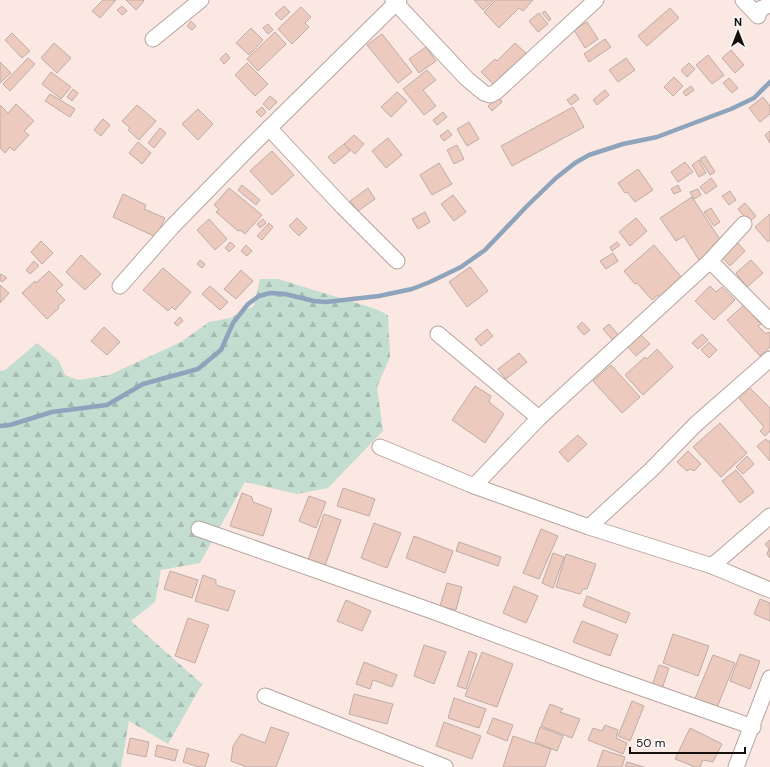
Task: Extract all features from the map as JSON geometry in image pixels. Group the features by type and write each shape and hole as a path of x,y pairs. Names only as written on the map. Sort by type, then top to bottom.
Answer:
{"street":[{"path":"153,39 201,0"},
{"path":"120,286 172,227 396,1 467,79 484,93 490,94 496,92 596,0"},
{"path":"743,0 758,16 760,9 770,5"},
{"path":"269,128 343,207 397,261"},
{"path":"474,486 539,418 710,261 744,224"},
{"path":"710,261 770,321"},
{"path":"438,334 539,418"},
{"path":"589,527 651,470 696,424 770,358"},
{"path":"380,447 474,486 589,527 712,566 770,590"},
{"path":"712,566 770,516"},
{"path":"199,529 432,611 596,672 753,727"},
{"path":"736,767 753,727 770,678"},
{"path":"265,696 445,767"}],"green space":[{"path":"260,279 278,279 376,309 388,315 390,357 377,387 383,431 328,488 297,494 245,482 200,563 161,570 155,602 131,621 202,684 168,744 129,721 121,767 0,767 0,371 5,370 37,343 59,361 65,375 78,380 109,375 181,342 209,322 230,318 254,306"}],"building":[{"path":"103,0 116,0 100,18 92,11"},
{"path":"126,0 143,0 144,1 136,10"},
{"path":"474,0 494,0 483,10"},
{"path":"496,0 533,0 523,11 519,8 499,28 484,12"},
{"path":"122,6 127,11 122,15 117,10"},
{"path":"284,6 290,12 281,20 275,14"},
{"path":"301,7 311,17 305,23 309,27 292,44 278,29"},
{"path":"670,8 679,18 647,46 638,36"},
{"path":"545,11 551,19 549,21 542,13"},
{"path":"539,13 548,24 538,32 529,21"},
{"path":"191,21 196,26 192,30 187,26"},
{"path":"587,22 598,39 585,48 574,30"},
{"path":"268,24 273,30 268,34 263,28"},
{"path":"251,28 263,40 249,55 236,43"},
{"path":"275,32 286,44 258,71 247,59"},
{"path":"12,33 30,51 22,58 5,40"},
{"path":"382,34 412,72 398,83 367,45"},
{"path":"605,39 611,47 589,62 584,54"},
{"path":"54,43 71,58 57,73 41,58"},
{"path":"515,43 527,54 495,86 481,72 495,59 497,61"},
{"path":"426,47 436,61 419,73 409,59"},
{"path":"731,50 744,65 735,73 722,58"},
{"path":"226,53 230,58 224,64 220,59"},
{"path":"708,55 724,75 712,84 696,65"},
{"path":"28,58 35,64 10,91 3,84"},
{"path":"626,58 635,70 618,82 609,70"},
{"path":"0,62 11,73 0,83"},
{"path":"247,63 268,84 255,96 235,75"},
{"path":"689,63 695,69 687,77 681,70"},
{"path":"427,70 436,80 423,90 436,106 424,115 403,89"},
{"path":"51,72 71,87 61,99 42,84"},
{"path":"674,77 683,86 673,96 664,87"},
{"path":"729,78 738,88 732,93 723,83"},
{"path":"691,86 694,90 686,96 683,92"},
{"path":"73,89 78,93 72,101 67,97"},
{"path":"605,90 609,95 597,105 593,100"},
{"path":"397,92 407,101 391,117 381,107"},
{"path":"50,94 75,109 70,117 45,101"},
{"path":"575,94 579,99 571,105 567,100"},
{"path":"270,96 277,102 269,110 263,104"},
{"path":"499,97 502,102 492,111 488,106"},
{"path":"763,97 770,106 770,114 760,122 749,108"},
{"path":"16,104 34,121 24,131 29,135 14,151 10,147 5,153 0,148 0,105 8,113"},
{"path":"137,105 156,121 139,140 128,130 130,128 122,121"},
{"path":"262,107 266,112 261,117 256,112"},
{"path":"573,107 584,127 512,166 501,146"},
{"path":"198,109 213,124 198,140 182,124"},
{"path":"443,112 447,117 437,125 433,120"},
{"path":"103,119 110,125 101,136 94,130"},
{"path":"469,122 479,139 467,146 457,129"},
{"path":"160,128 166,133 154,148 148,143"},
{"path":"448,130 452,135 444,141 440,136"},
{"path":"770,131 770,143 765,135"},
{"path":"354,135 364,144 355,154 344,144"},
{"path":"388,138 402,155 386,168 372,151"},
{"path":"138,142 151,153 142,164 129,153"},
{"path":"344,144 350,151 334,164 328,157"},
{"path":"457,145 464,159 454,164 447,150"},
{"path":"272,151 294,175 272,195 250,171"},
{"path":"705,156 715,172 710,175 700,159"},
{"path":"699,160 706,173 699,177 692,165"},
{"path":"685,162 693,172 678,182 671,172"},
{"path":"439,163 452,184 432,195 420,175"},
{"path":"638,169 653,190 635,202 627,192 625,193 618,183"},
{"path":"711,178 717,186 706,194 700,187"},
{"path":"242,185 260,200 256,205 238,190"},
{"path":"678,185 681,191 674,194 671,189"},
{"path":"229,188 262,215 245,234 240,230 238,231 216,212 219,209 214,205"},
{"path":"368,188 375,199 358,211 350,201"},
{"path":"698,189 701,195 694,199 690,192"},
{"path":"730,191 736,200 729,205 722,196"},
{"path":"123,194 146,205 144,209 165,218 156,237 113,217"},
{"path":"453,195 466,212 454,221 441,204"},
{"path":"692,197 723,244 699,260 684,236 676,241 660,218"},
{"path":"745,203 756,216 749,222 738,209"},
{"path":"711,208 720,222 714,226 704,212"},
{"path":"425,212 430,222 418,229 412,219"},
{"path":"770,214 770,240 768,242 755,227"},
{"path":"297,218 307,228 299,236 289,226"},
{"path":"636,218 647,231 630,246 619,232"},
{"path":"209,219 227,239 215,250 197,230"},
{"path":"263,219 266,223 260,228 257,224"},
{"path":"269,223 273,227 262,240 257,236"},
{"path":"41,241 53,253 42,264 31,252"},
{"path":"736,241 745,251 730,266 721,256"},
{"path":"230,242 235,246 229,252 225,248"},
{"path":"617,242 620,245 612,251 610,247"},
{"path":"246,245 252,251 247,256 241,251"},
{"path":"654,245 683,279 660,298 658,295 652,300 624,271"},
{"path":"613,253 618,261 606,269 600,261"},
{"path":"81,255 101,274 85,290 66,272"},
{"path":"200,260 205,264 202,268 197,264"},
{"path":"751,260 763,273 747,287 736,273"},
{"path":"34,261 39,266 30,274 26,270"},
{"path":"470,267 488,291 467,307 449,282"},
{"path":"163,268 191,292 175,310 172,307 168,311 143,290"},
{"path":"241,270 253,281 236,299 224,289"},
{"path":"49,271 63,285 56,291 65,300 47,319 22,293"},
{"path":"1,274 7,278 2,282 0,280"},
{"path":"0,285 9,293 0,303"},
{"path":"210,286 228,302 220,310 202,294"},
{"path":"710,286 716,292 722,287 735,300 714,320 695,301"},
{"path":"744,305 761,324 758,326 766,334 768,332 770,333 770,347 760,356 727,320"},
{"path":"180,317 183,321 177,326 174,323"},
{"path":"582,322 590,330 584,335 577,327"},
{"path":"609,324 621,338 615,343 603,329"},
{"path":"104,327 120,342 107,355 91,341"},
{"path":"487,329 493,336 481,346 475,339"},
{"path":"638,332 650,344 636,356 625,344"},
{"path":"702,334 708,340 698,349 692,343"},
{"path":"709,342 717,350 709,358 701,350"},
{"path":"657,349 673,367 643,395 625,375 645,357 647,359"},
{"path":"519,353 527,362 506,379 498,369"},
{"path":"611,365 640,397 622,413 593,381"},
{"path":"475,386 491,396 489,402 504,414 485,443 452,420"},
{"path":"748,386 770,408 770,431 765,436 760,431 764,427 738,397"},
{"path":"720,423 747,453 721,477 693,447"},
{"path":"578,435 587,444 568,462 559,452"},
{"path":"766,439 768,442 770,440 770,461 757,446"},
{"path":"688,451 701,464 694,471 690,469 687,471 677,462"},
{"path":"747,456 754,464 743,474 736,467"},
{"path":"736,470 754,492 740,503 722,481"},
{"path":"343,488 375,499 369,516 337,506"},
{"path":"242,493 252,497 253,502 272,509 263,536 230,526"},
{"path":"309,496 326,502 316,528 299,521"},
{"path":"324,514 341,520 324,569 307,563"},
{"path":"374,523 401,533 387,568 361,558"},
{"path":"541,529 558,536 539,579 523,573"},
{"path":"414,536 453,551 445,573 406,558"},
{"path":"770,540 770,558 767,554 769,549 765,544"},
{"path":"459,542 501,557 498,566 456,551"},
{"path":"553,553 564,557 553,588 542,583"},
{"path":"566,554 596,564 587,589 583,589 580,594 556,587"},
{"path":"170,571 198,580 192,598 164,589"},
{"path":"203,575 216,580 216,585 235,591 228,611 195,601"},
{"path":"447,583 462,587 456,610 440,606"},
{"path":"514,586 538,596 526,623 503,613"},
{"path":"587,596 630,613 626,623 583,606"},
{"path":"760,599 770,603 770,621 754,614"},
{"path":"346,600 371,611 362,631 337,621"},
{"path":"188,618 209,625 195,663 175,656"},
{"path":"582,621 618,635 610,656 573,642"},
{"path":"673,634 709,646 698,676 663,663"},
{"path":"424,645 446,652 434,684 414,676"},
{"path":"469,651 477,654 466,689 457,686"},
{"path":"482,652 513,664 497,707 465,696"},
{"path":"740,654 760,661 750,689 730,681"},
{"path":"713,655 735,663 716,710 694,701"},
{"path":"364,662 397,675 392,687 373,680 370,689 356,684"},
{"path":"659,665 669,668 662,689 652,686"},
{"path":"354,694 393,704 387,724 349,714"},
{"path":"454,698 486,709 479,728 448,718"},
{"path":"632,701 644,706 630,741 618,736"},
{"path":"550,704 563,709 560,712 580,719 572,738 541,726"},
{"path":"493,718 513,725 507,741 487,733"},
{"path":"444,722 481,736 472,759 436,746"},
{"path":"605,725 618,730 616,738 627,743 623,754 588,740 593,728 602,731"},
{"path":"271,727 289,733 276,767 247,767 231,761 233,746 241,734 265,743"},
{"path":"540,727 563,736 557,751 535,742"},
{"path":"690,728 722,744 713,762 703,760 700,767 695,767 675,759"},
{"path":"513,736 551,749 545,767 503,767"},
{"path":"130,738 149,742 146,757 127,753"},
{"path":"157,745 178,750 175,761 155,756"},
{"path":"187,748 209,754 205,767 199,767 183,762"},
{"path":"603,750 625,757 622,767 597,767"},
{"path":"627,762 644,767 625,767"}],"waterway":[{"path":"0,426 10,425 52,412 107,405 143,384 198,369 221,350 233,323 248,304 259,296 270,293 285,294 314,301 326,302 379,296 412,289 430,282 461,267 485,250 527,206 556,178 575,163 589,155 623,144 657,137 731,109 754,98 770,82"}]}
